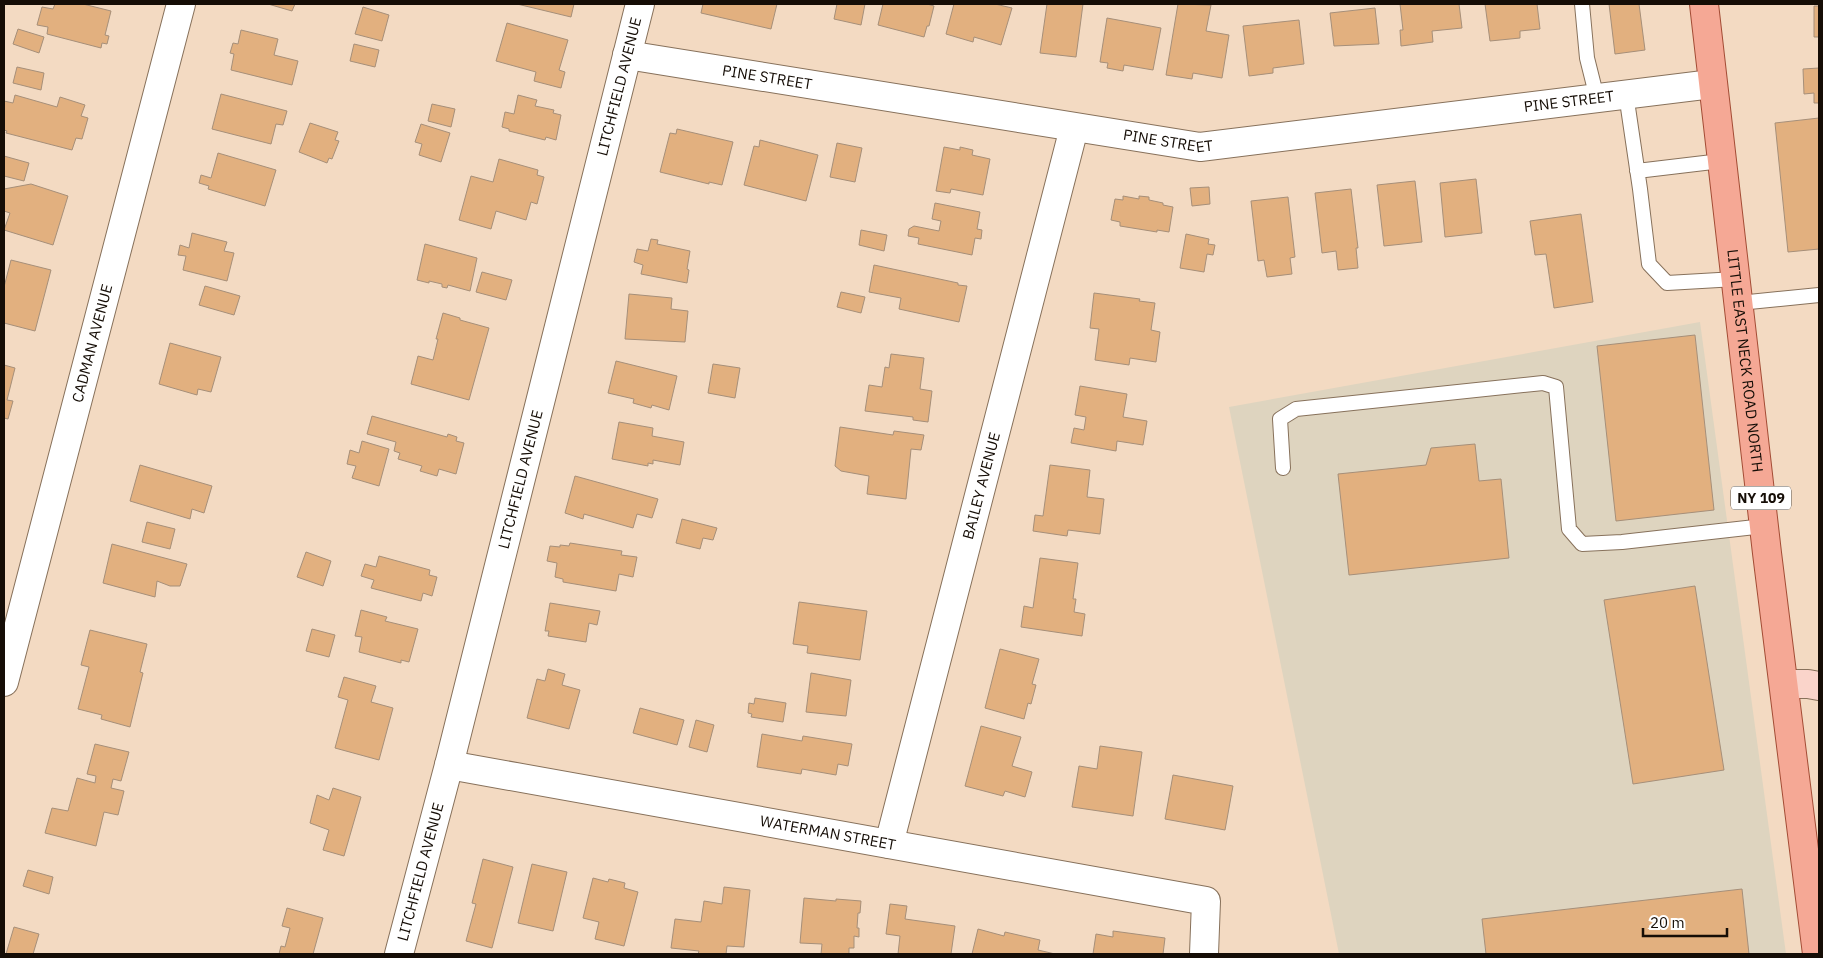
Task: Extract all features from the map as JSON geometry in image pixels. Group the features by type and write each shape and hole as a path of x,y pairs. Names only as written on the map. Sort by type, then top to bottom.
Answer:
{"main road":[{"name":"LITTLE EAST NECK ROAD NORTH","path":"1704,4 1764,526 1817,954"}],"street":[{"name":"CADMAN AVENUE","path":"4,682 182,4"},
{"name":"LITCHFIELD AVENUE","path":"399,954 449,764 640,4"},
{"name":"PINE STREET","path":"627,56 1200,147 1712,84"},
{"name":"BAILEY AVENUE","path":"889,844 1074,128"},
{"path":"1784,684 1819,686"},
{"name":"WATERMAN STREET","path":"449,764 1206,901 1204,954"}],"lane":[{"path":"1582,4 1587,58 1597,98"},
{"path":"1626,94 1649,264 1667,283 1819,295"},
{"path":"1637,172 1721,161"},
{"path":"1283,468 1280,420 1296,409 1544,383 1556,387 1569,529 1582,544 1622,542 1764,526"}],"shaded area":[{"path":"1700,322 1786,954 1339,954 1229,407"}],"building":[{"path":"55,4 83,4 111,11 105,35 109,36 107,44 102,43 101,48 47,34 48,27 37,25 42,7 53,9"},
{"path":"268,4 295,4 292,11"},
{"path":"517,4 574,4 571,17"},
{"path":"703,4 777,4 771,29 701,13"},
{"path":"837,4 865,4 861,25 834,19"},
{"path":"883,4 927,4 934,6 924,37 878,25"},
{"path":"954,4 995,4 1012,8 1001,45 974,37 973,42 946,34"},
{"path":"1047,4 1083,4 1076,57 1040,53"},
{"path":"1178,4 1211,5 1206,31 1229,35 1222,78 1193,73 1192,79 1166,75"},
{"path":"1400,4 1459,4 1462,28 1432,31 1433,42 1401,46 1400,30 1403,30"},
{"path":"1485,4 1537,4 1540,29 1520,31 1520,38 1490,41"},
{"path":"1609,4 1639,4 1645,50 1615,54"},
{"path":"1814,6 1819,6 1819,37 1814,37"},
{"path":"363,7 389,15 382,41 355,34"},
{"path":"1375,8 1379,44 1334,46 1330,13"},
{"path":"1107,18 1161,28 1153,70 1124,65 1123,71 1107,68 1108,63 1100,62"},
{"path":"1299,20 1304,64 1273,68 1273,73 1249,76 1243,26"},
{"path":"507,23 568,40 559,70 565,72 561,88 534,81 536,72 496,61"},
{"path":"18,29 44,37 39,53 13,44"},
{"path":"241,30 278,39 274,55 298,61 292,85 231,70 234,54 230,53 233,43 238,44"},
{"path":"354,44 379,50 375,67 350,61"},
{"path":"17,67 44,73 41,90 13,83"},
{"path":"1819,68 1819,103 1814,103 1814,93 1804,94 1803,69"},
{"path":"221,94 287,111 283,125 276,124 271,144 212,129"},
{"path":"15,95 57,107 60,97 85,105 81,116 88,118 82,139 76,138 72,150 6,133 7,131 4,130 4,101 13,103"},
{"path":"518,95 537,100 535,106 554,110 553,113 561,115 556,140 546,137 545,140 509,131 509,129 502,127 505,112 514,114"},
{"path":"432,104 455,109 451,127 428,121"},
{"path":"1819,118 1819,249 1788,252 1775,123"},
{"path":"310,123 338,132 335,140 339,141 332,159 329,158 327,163 299,152"},
{"path":"421,124 450,133 441,162 419,155 422,144 415,142"},
{"path":"677,129 733,142 722,185 709,182 709,184 660,172 670,133 676,134"},
{"path":"760,140 818,155 806,201 744,185 754,146 759,147"},
{"path":"837,143 862,148 855,182 830,177"},
{"path":"944,147 960,150 960,147 973,150 972,155 990,159 983,195 951,189 950,193 936,191"},
{"path":"218,153 276,170 265,206 208,189 209,186 199,183 201,175 211,178"},
{"path":"4,156 29,163 24,181 4,176"},
{"path":"499,159 538,170 537,175 544,177 537,204 531,202 526,220 496,211 491,229 459,220 471,176 493,182"},
{"path":"1476,179 1482,233 1445,237 1440,183"},
{"path":"1415,181 1422,242 1384,246 1377,185"},
{"path":"31,184 68,196 53,245 4,230 10,213 4,211 4,189"},
{"path":"1209,187 1210,204 1192,206 1190,188"},
{"path":"1351,189 1358,248 1356,248 1358,268 1338,270 1336,251 1322,253 1315,193"},
{"path":"1123,196 1139,199 1139,196 1149,197 1149,200 1173,207 1169,232 1120,226 1120,222 1111,220 1115,199 1123,200"},
{"path":"1288,197 1295,257 1290,258 1292,274 1267,277 1264,260 1258,261 1251,201"},
{"path":"935,203 980,212 977,229 982,230 981,239 975,238 972,255 918,244 919,238 908,236 909,229 914,226 939,231 941,221 932,219"},
{"path":"1581,214 1593,302 1554,308 1546,254 1535,255 1530,221"},
{"path":"861,230 887,235 884,251 859,245"},
{"path":"192,233 227,242 224,251 234,253 227,281 183,270 186,256 178,255 180,245 189,248"},
{"path":"1186,234 1209,239 1208,244 1215,245 1213,255 1207,254 1204,272 1180,268"},
{"path":"651,239 658,240 657,244 690,251 687,283 641,274 643,265 634,262 637,249 648,251"},
{"path":"425,244 477,258 470,291 448,285 447,288 442,287 442,284 417,280"},
{"path":"11,260 51,270 35,331 4,323 4,287"},
{"path":"874,265 967,286 959,322 899,309 901,298 869,292"},
{"path":"482,272 512,280 506,300 476,292"},
{"path":"205,286 240,296 234,315 199,305"},
{"path":"841,292 865,297 861,313 837,307"},
{"path":"1094,293 1140,299 1139,301 1155,303 1151,330 1160,332 1156,362 1130,358 1129,365 1095,360 1099,329 1090,328"},
{"path":"629,294 672,298 671,309 688,311 685,342 625,339"},
{"path":"443,313 489,328 469,400 411,384 418,356 433,360"},
{"path":"1695,335 1714,510 1616,521 1597,346"},
{"path":"170,343 221,357 211,392 198,389 197,395 159,384"},
{"path":"891,354 924,358 920,389 932,391 928,422 913,420 913,417 865,411 869,385 882,387 885,367 889,368"},
{"path":"616,361 677,376 669,410 652,405 651,408 633,403 634,399 608,393"},
{"path":"713,364 740,368 735,398 708,393"},
{"path":"4,365 15,368 7,400 13,401 8,419 4,418"},
{"path":"1080,386 1127,394 1123,417 1147,421 1143,445 1117,441 1116,451 1071,443 1074,428 1084,430 1086,417 1075,415"},
{"path":"372,416 447,437 448,434 457,437 456,441 464,443 456,474 439,469 437,476 420,471 422,466 398,459 400,453 394,451 396,442 367,434"},
{"path":"619,422 653,428 652,436 684,442 680,465 653,460 653,464 648,463 648,466 612,459"},
{"path":"840,427 893,435 894,431 924,435 921,450 911,449 906,499 867,494 869,476 841,471 835,466"},
{"path":"362,441 389,449 379,486 352,478 356,466 347,464 350,450 359,453"},
{"path":"1475,444 1479,481 1501,479 1509,558 1349,575 1338,474 1426,465 1431,448"},
{"path":"140,465 212,486 204,513 192,509 190,519 130,501"},
{"path":"1050,465 1090,470 1087,497 1104,499 1100,534 1068,530 1067,536 1033,531 1035,515 1043,516"},
{"path":"575,476 658,499 652,518 637,514 633,528 584,514 583,519 565,513"},
{"path":"682,519 717,528 713,540 703,538 700,549 676,543"},
{"path":"147,522 175,529 170,549 142,542"},
{"path":"570,543 622,551 621,555 637,557 633,577 619,574 616,591 563,582 563,579 555,577 557,563 547,561 550,546 569,546"},
{"path":"112,544 187,564 180,586 170,586 157,581 155,597 103,583"},
{"path":"306,552 331,561 323,586 297,577"},
{"path":"379,556 430,570 429,575 437,577 432,596 423,593 421,601 371,588 374,580 361,576 365,564 376,567"},
{"path":"1040,558 1078,563 1073,599 1076,599 1074,612 1085,614 1082,636 1021,627 1024,606 1033,608"},
{"path":"1695,586 1724,770 1633,784 1604,600"},
{"path":"799,602 867,611 860,660 807,653 808,646 793,644"},
{"path":"550,603 600,611 597,625 589,623 586,642 548,636 549,631 545,631"},
{"path":"361,610 387,617 385,621 418,629 409,662 401,660 401,663 359,652 362,637 355,636"},
{"path":"312,629 335,635 329,657 306,651"},
{"path":"90,630 147,644 140,672 143,673 130,727 101,719 102,715 78,709 89,667 81,665"},
{"path":"1000,649 1039,659 1032,684 1036,685 1031,704 1028,703 1024,719 985,708"},
{"path":"548,669 565,674 562,685 580,690 569,729 527,718 537,679 545,681"},
{"path":"811,673 851,680 846,716 806,712"},
{"path":"344,677 376,686 371,702 393,708 379,760 335,748 348,700 338,697"},
{"path":"755,698 786,703 783,722 751,717 752,714 748,713 749,703 754,704"},
{"path":"640,708 684,720 677,745 633,733"},
{"path":"696,720 714,725 707,752 689,747"},
{"path":"981,726 1021,737 1012,766 1032,772 1025,797 1005,791 1003,796 965,786"},
{"path":"762,734 802,741 803,736 852,744 848,766 838,764 836,775 802,769 801,774 757,767"},
{"path":"95,744 129,752 121,781 113,779 111,788 124,791 118,815 104,812 96,846 45,833 52,808 68,811 77,778 95,783 96,776 87,774"},
{"path":"1100,746 1142,752 1133,816 1072,807 1079,766 1097,769"},
{"path":"1173,775 1233,786 1225,830 1165,819"},
{"path":"333,788 361,797 344,856 323,850 329,830 310,823 317,795 329,800"},
{"path":"483,859 513,867 492,948 466,941 476,904 472,903"},
{"path":"532,864 567,872 553,931 518,923"},
{"path":"28,870 53,877 49,894 23,886"},
{"path":"593,878 608,882 609,879 625,883 624,888 638,892 624,946 595,939 599,922 583,918"},
{"path":"724,887 750,890 744,947 727,946 726,954 698,954 699,951 671,948 675,919 701,922 704,901 722,904"},
{"path":"1742,889 1749,954 1486,954 1482,919"},
{"path":"804,898 861,901 857,928 859,928 859,937 854,936 854,948 849,948 849,954 821,954 822,944 800,943"},
{"path":"890,904 907,906 905,919 955,926 951,954 898,954 900,936 886,934"},
{"path":"287,908 323,918 313,954 279,954 281,946 285,947 290,928 282,926"},
{"path":"14,927 39,934 33,954 6,954"},
{"path":"978,929 1004,936 1005,932 1040,940 1038,950 1055,954 972,954"},
{"path":"1113,931 1165,938 1163,954 1093,954 1096,934 1113,937"}]}
